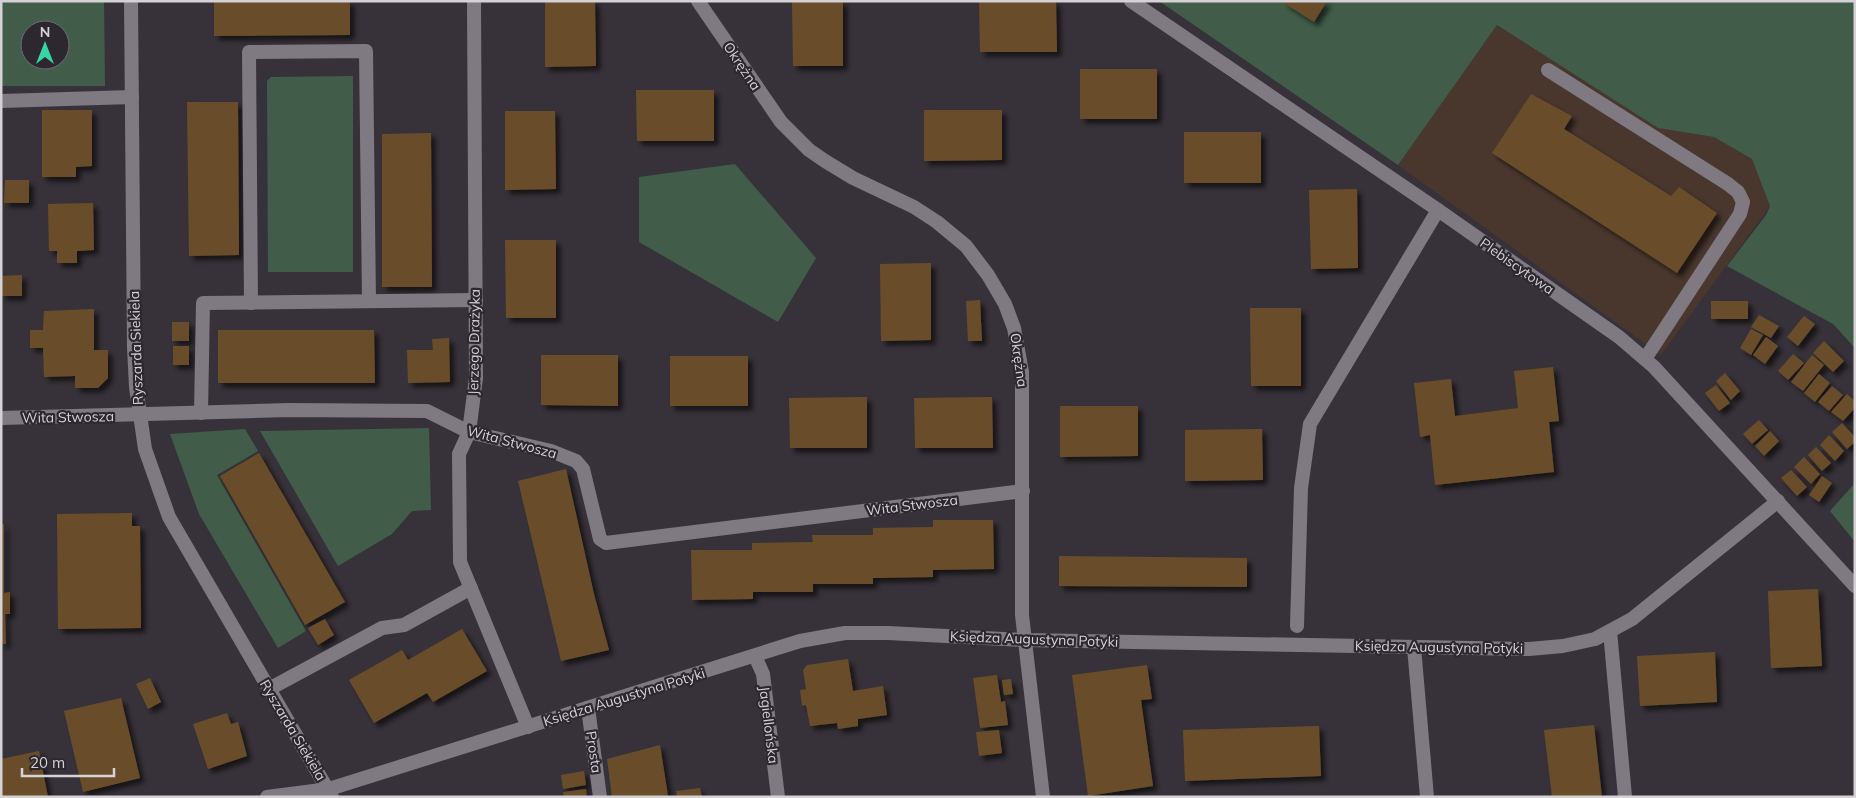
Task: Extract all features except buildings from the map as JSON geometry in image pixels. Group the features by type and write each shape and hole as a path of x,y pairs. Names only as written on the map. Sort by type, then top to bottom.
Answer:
{"street":[{"name":"Ryszarda Siekiela","path":"131,1 134,347 139,415 145,449 169,517 330,793"},
{"name":"Jerzego Drażyka","path":"474,1 476,378 469,432 459,454 460,562 528,727"},
{"name":"Okrężna","path":"698,1 781,122 809,150 852,178 914,207 938,222 966,246 988,276 1005,304 1020,352 1024,392 1022,615 1043,797"},
{"name":"Plebiscytowa","path":"1131,1 1438,210 1619,337 1645,359 1855,586"},
{"path":"251,303 249,52 366,51 369,301"},
{"path":"1548,70 1728,184 1738,192 1743,202 1740,214 1645,359"},
{"path":"1,101 132,97"},
{"path":"1297,626 1301,488 1310,424 1438,210"},
{"path":"201,413 203,303 476,300"},
{"name":"Wita Stwosza","path":"1,418 289,410 427,410 469,432 551,451 576,461 583,469 600,539 606,543 1023,491"},
{"name":"Księdza Augustyna Potyki","path":"267,797 330,793 528,727 800,641 845,633 1025,640 1529,649 1563,646 1595,639 1632,619 1778,501"},
{"path":"269,689 382,628 404,625 471,588"},
{"path":"1610,631 1625,797"},
{"path":"1414,647 1427,797"},
{"name":"Jagiellońska","path":"755,656 763,674 778,797"},
{"name":"Prosta","path":"588,708 600,797"}],"shaded area":[{"path":"1497,25 1658,128 1714,137 1752,159 1770,206 1661,355 1398,165"}],"green space":[{"path":"1,1 104,1 105,86 1,86"},
{"path":"1159,1 1855,1 1855,348 1833,324 1727,266 1766,215 1770,206 1752,159 1714,137 1658,128 1497,25 1398,165"},
{"path":"353,76 353,272 268,272 267,81 271,77"},
{"path":"735,164 816,258 778,322 639,242 639,177"},
{"path":"429,428 431,510 412,511 392,534 338,566 260,431"},
{"path":"245,429 258,451 217,475 306,631 278,648 199,514 170,434"},
{"path":"1855,483 1855,542 1830,511"}]}
